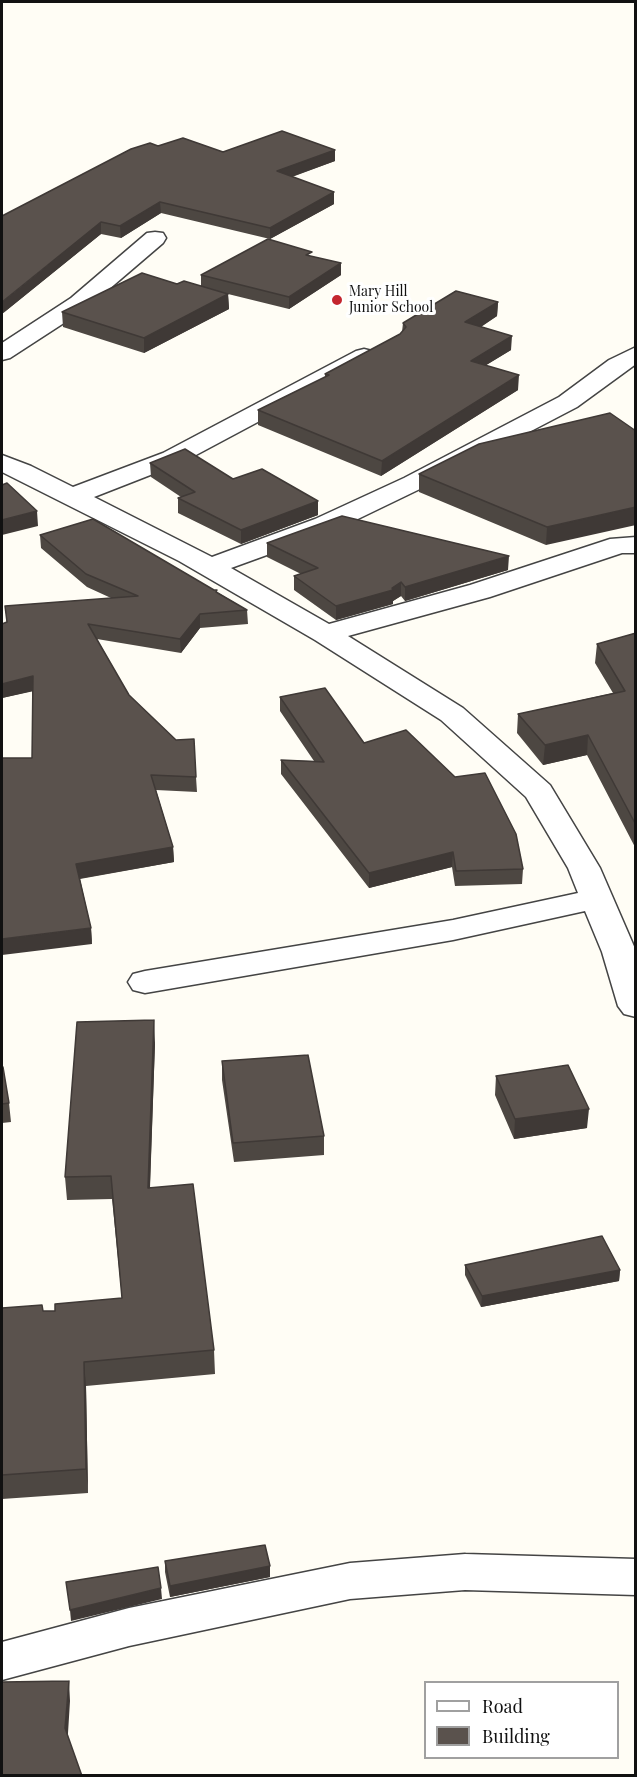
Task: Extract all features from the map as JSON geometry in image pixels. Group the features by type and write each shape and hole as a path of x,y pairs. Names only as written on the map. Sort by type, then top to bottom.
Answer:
{"street":[{"path":"2,353 80,303 155,238"},
{"path":"72,496 172,458 380,348"},
{"path":"209,567 324,525 413,483 568,402 617,365 636,354"},
{"path":"2,464 72,496 209,567 325,634 452,714 539,792 584,868 619,952 636,1006"},
{"path":"325,634 480,591 620,545 636,545"},
{"path":"145,982 453,930 597,899"},
{"path":"2,1661 129,1628 350,1581 465,1572 636,1577"}],"building":[{"path":"282,131 335,150 277,171 334,192 270,228 160,202 120,226 101,222 2,302 2,216 131,149 150,143 158,146 183,138 223,152"},
{"path":"268,239 312,252 306,255 341,263 289,297 201,275"},
{"path":"142,273 177,284 184,281 228,294 144,338 62,312"},
{"path":"456,291 498,302 465,322 512,336 471,361 519,375 382,461 258,410 329,375 325,374 400,334 406,327 403,323"},
{"path":"610,413 636,431 636,507 547,527 419,474 479,444"},
{"path":"185,449 233,479 262,469 318,501 241,530 178,498 195,492 150,463"},
{"path":"7,483 37,511 2,520 2,485"},
{"path":"342,516 509,556 405,587 401,582 392,588 393,590 336,606 294,576 318,568 267,543"},
{"path":"93,519 217,590 216,592 247,610 200,614 180,639 88,624 129,695 176,740 194,739 196,777 151,775 173,847 76,864 91,928 2,939 2,758 32,758 33,676 2,684 2,624 7,622 5,606 138,596 86,574 40,535"},
{"path":"636,633 636,825 588,735 545,745 518,714 625,691 597,644"},
{"path":"325,688 364,743 406,730 455,777 485,773 516,834 523,869 456,871 453,852 369,873 281,760 324,762 280,697"},
{"path":"154,1020 148,1188 193,1184 214,1350 84,1362 86,1469 2,1475 2,1308 42,1305 43,1311 55,1311 55,1304 122,1298 111,1176 65,1177 77,1022"},
{"path":"308,1055 324,1136 233,1143 222,1061"},
{"path":"568,1065 589,1109 515,1119 496,1076"},
{"path":"2,1068 9,1103 2,1104"},
{"path":"602,1236 620,1270 482,1296 465,1265"},
{"path":"265,1545 270,1566 170,1586 165,1561"},
{"path":"158,1567 161,1588 70,1610 66,1582"},
{"path":"69,1681 65,1728 82,1776 2,1776 2,1682"}],"place":[{"name":"Mary Hill Junior School","path":"337,300"}]}
